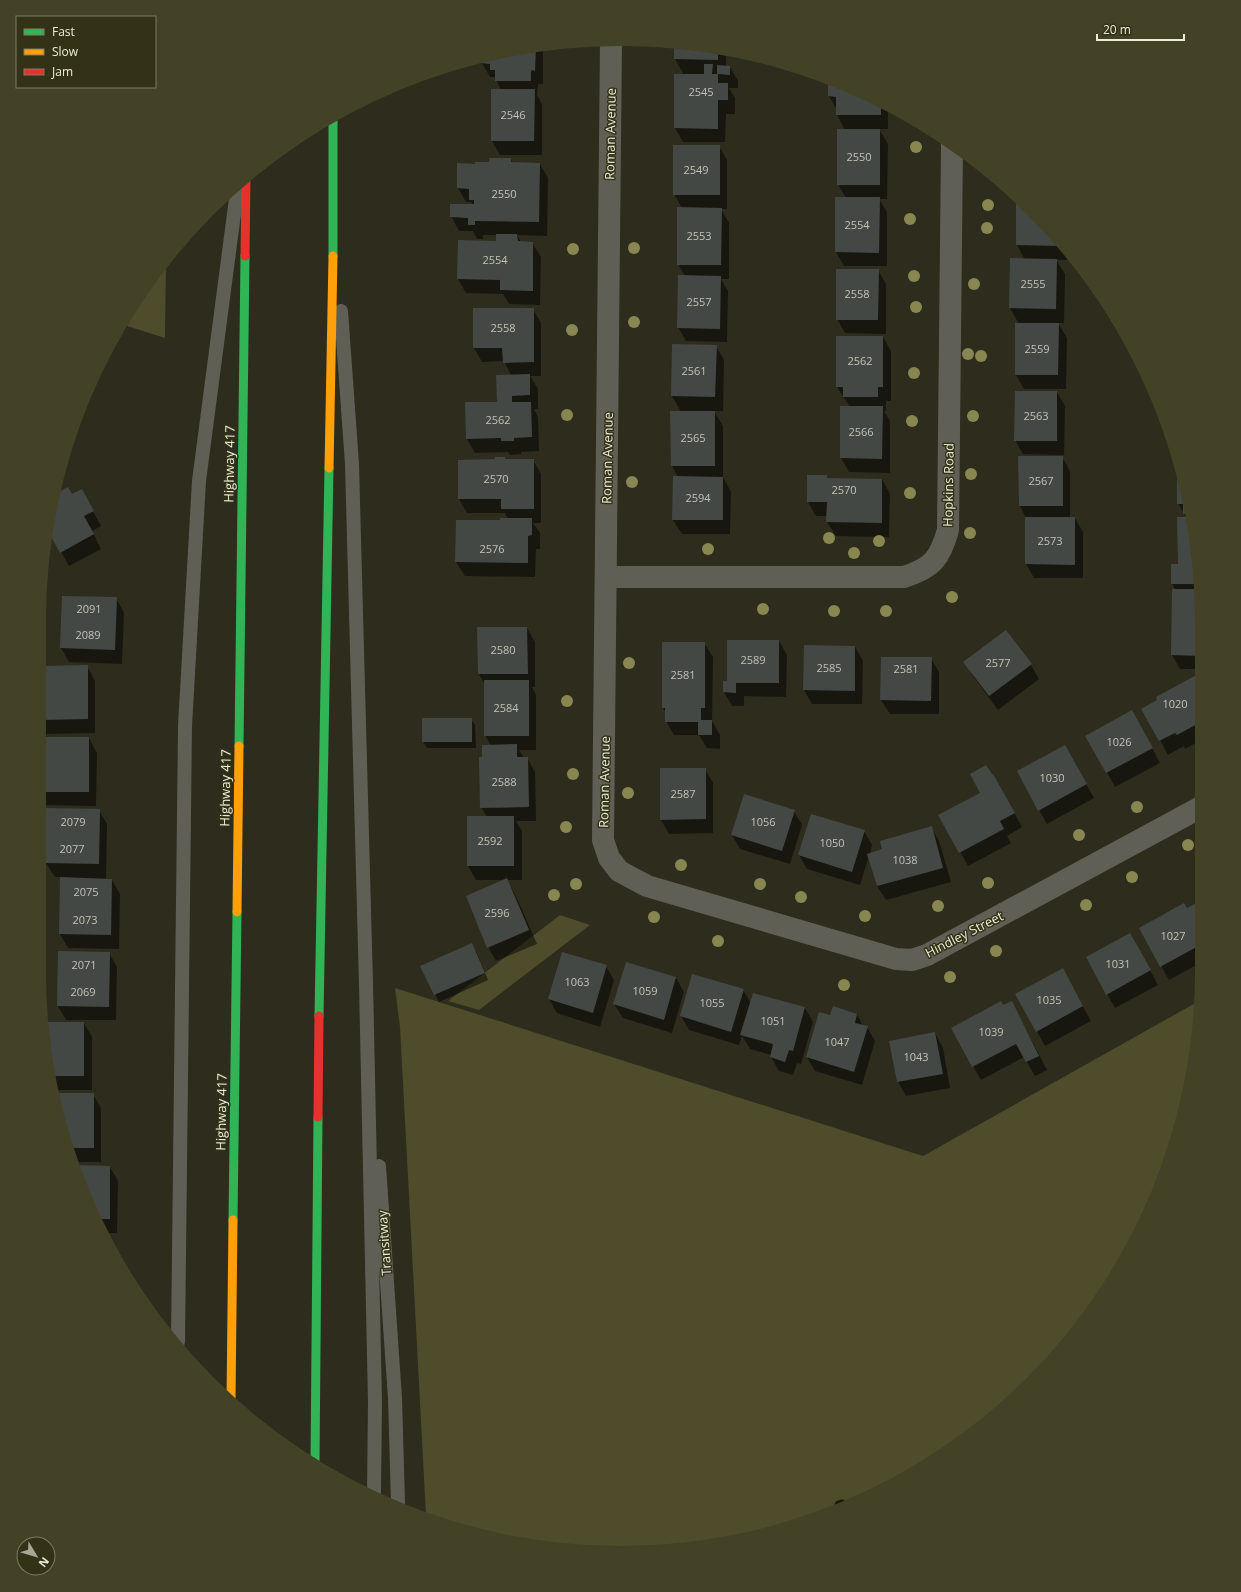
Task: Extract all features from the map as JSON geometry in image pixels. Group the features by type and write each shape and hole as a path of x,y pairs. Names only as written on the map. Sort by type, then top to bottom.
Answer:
{"highway":[{"path":"316,1458 318,1042 334,197 333,123"},
{"name":"Highway 417","path":"231,1393 246,186"}],"street":[{"name":"Roman Avenue","path":"611,46 603,840 609,858 619,871"},
{"name":"Hopkins Road","path":"606,577 904,577 920,572 933,562 943,548 948,530 952,152"},
{"name":"Hindley Street","path":"619,871 647,886 896,959 912,960 927,955 1195,811"}],"lane":[{"path":"178,1337 186,718 199,481 237,194"},
{"path":"334,197 352,464 375,1394 374,1490"},
{"name":"Transitway","path":"366,984 395,1398 398,1501"}],"shaded area":[{"path":"166,270 165,338 127,326 143,301"},
{"path":"560,915 590,925 479,1010 448,1001"},
{"path":"395,988 923,1156 1194,1004 1184,1084 1175,1120 1165,1156 1136,1226 1098,1291 1076,1321 1027,1378 970,1427 940,1449 875,1487 805,1516 769,1526 733,1535 658,1545 583,1545 546,1541 508,1535 426,1512 400,1027"}],"building":[{"path":"674,49 718,55 718,60 674,59"},
{"path":"536,53 535,71 531,70 531,81 495,81 495,70 490,70 490,64 483,63"},
{"path":"704,64 713,64 712,74 717,74 717,65 730,66 730,75 718,74 718,83 728,83 728,100 718,100 718,129 674,128 674,74 704,74"},
{"path":"828,85 881,108 881,115 836,115 836,97 828,96"},
{"path":"491,89 535,89 534,141 491,141"},
{"path":"837,129 880,129 880,185 837,185"},
{"path":"673,145 720,145 720,195 673,195"},
{"path":"489,158 511,158 511,162 540,163 539,222 475,221 475,225 468,225 468,218 450,217 450,204 474,204 474,200 469,200 469,189 457,188 457,163 475,164 475,162 489,162"},
{"path":"835,197 880,197 879,253 835,252"},
{"path":"1016,204 1027,214 1055,246 1016,245"},
{"path":"677,207 722,208 721,265 677,265"},
{"path":"496,234 517,234 518,241 533,242 533,291 500,290 500,280 457,279 458,240 496,241"},
{"path":"1010,258 1057,259 1056,309 1009,308"},
{"path":"836,269 879,269 878,320 836,320"},
{"path":"678,275 721,276 720,329 677,328"},
{"path":"473,308 534,308 534,362 503,363 502,348 473,348"},
{"path":"1015,323 1059,323 1058,375 1015,375"},
{"path":"836,336 883,336 883,387 878,387 878,397 843,397 843,387 836,387"},
{"path":"672,344 717,345 715,397 671,396"},
{"path":"530,374 530,395 512,396 512,402 531,402 532,437 514,438 514,441 501,441 501,438 466,439 465,402 497,402 496,375"},
{"path":"1015,391 1057,391 1057,441 1014,441"},
{"path":"840,406 883,406 882,459 840,458"},
{"path":"670,411 715,411 715,466 671,466"},
{"path":"1018,456 1063,456 1063,506 1019,506"},
{"path":"495,457 505,457 505,459 534,459 534,509 501,509 501,499 458,499 458,460 495,459"},
{"path":"807,475 827,475 827,478 882,479 882,523 826,522 827,502 807,502"},
{"path":"673,476 723,477 723,520 672,520"},
{"path":"1177,480 1183,504 1177,504"},
{"path":"68,487 72,494 82,489 94,511 84,516 94,534 60,553 52,539 61,491"},
{"path":"1183,504 1185,514 1183,514"},
{"path":"1025,517 1075,517 1075,565 1025,564"},
{"path":"1177,517 1185,517 1194,584 1171,584 1171,564 1178,564"},
{"path":"500,518 532,518 532,535 528,536 528,563 455,562 456,520 500,520"},
{"path":"1172,589 1194,589 1195,656 1171,655"},
{"path":"62,596 117,597 115,650 60,648"},
{"path":"477,627 527,627 528,674 478,674"},
{"path":"1006,630 1032,664 989,696 963,662"},
{"path":"727,640 779,640 779,683 736,683 736,693 723,692 723,681 727,681"},
{"path":"662,642 705,642 705,708 701,708 701,720 712,720 712,735 698,735 698,722 665,722 665,708 662,708"},
{"path":"804,645 855,646 855,691 803,690"},
{"path":"881,657 932,657 931,701 880,700"},
{"path":"88,665 88,719 46,720 46,666"},
{"path":"1195,676 1195,725 1177,735 1175,733 1159,741 1141,709 1157,700 1156,697"},
{"path":"484,680 529,680 529,736 484,736"},
{"path":"1132,710 1153,748 1106,773 1085,736"},
{"path":"422,718 472,718 472,742 422,742"},
{"path":"46,737 89,737 89,792 46,792"},
{"path":"517,744 517,757 528,757 529,807 480,808 479,757 482,757 482,745"},
{"path":"1065,745 1087,784 1038,811 1017,771"},
{"path":"986,765 993,774 1015,813 1000,821 1004,829 959,853 938,815 980,793 970,774"},
{"path":"660,768 706,768 706,819 660,820"},
{"path":"744,794 795,810 782,851 731,835"},
{"path":"46,808 100,809 99,864 46,863"},
{"path":"811,814 865,830 852,872 798,855"},
{"path":"467,816 514,816 514,866 467,866"},
{"path":"932,826 943,868 877,886 867,854 882,849 880,841"},
{"path":"60,877 112,879 111,935 59,934"},
{"path":"507,878 529,930 487,948 466,896"},
{"path":"1184,903 1187,908 1195,904 1195,948 1160,967 1139,928"},
{"path":"1130,933 1151,970 1106,995 1086,957"},
{"path":"472,943 485,973 434,995 420,966"},
{"path":"58,951 110,952 109,1007 57,1006"},
{"path":"562,952 607,965 593,1013 548,999"},
{"path":"626,962 676,977 664,1020 613,1004"},
{"path":"1063,968 1083,1006 1036,1032 1015,994"},
{"path":"692,974 744,989 731,1032 680,1016"},
{"path":"753,993 805,1007 793,1051 789,1050 785,1062 770,1057 773,1044 740,1035"},
{"path":"1001,1001 1003,1005 1012,1001 1039,1056 1026,1062 1016,1044 972,1067 951,1028"},
{"path":"833,1006 857,1014 855,1023 868,1026 854,1072 806,1057 819,1012 830,1015"},
{"path":"48,1022 84,1022 84,1076 56,1076"},
{"path":"935,1032 943,1074 897,1082 889,1041"},
{"path":"59,1093 94,1093 94,1148 74,1148"},
{"path":"80,1165 110,1166 110,1219 102,1219"}],"traffic: fast":[{"path":"333,123 333,256"},
{"path":"239,746 245,256"},
{"path":"319,1016 329,468"},
{"path":"233,1220 237,912"},
{"path":"315,1458 318,1117"}],"traffic: slow":[{"path":"329,468 333,256"},
{"path":"237,912 239,746"},
{"path":"231,1393 233,1220"}],"traffic: jam":[{"path":"245,256 246,186"},
{"path":"318,1117 319,1016"}]}
